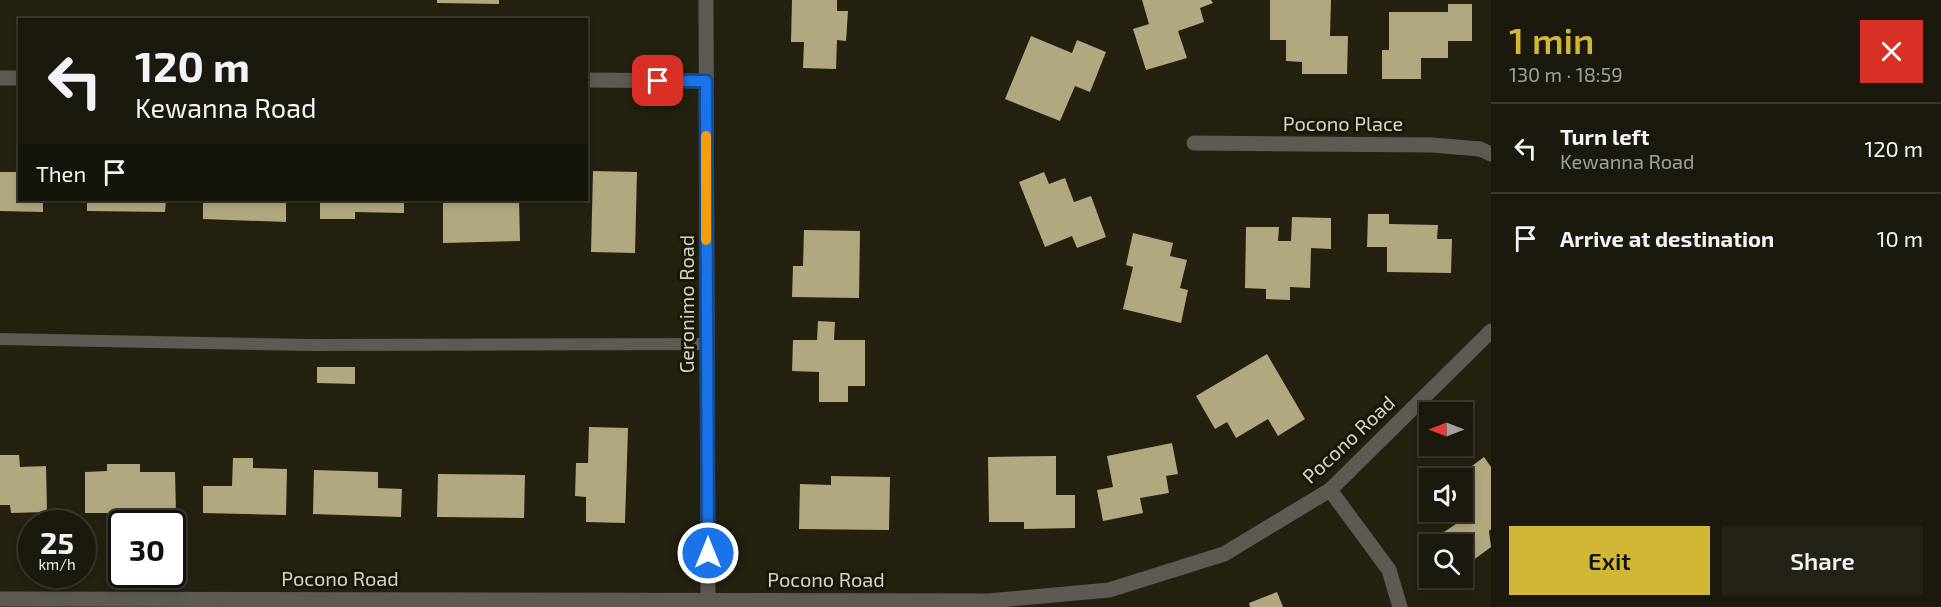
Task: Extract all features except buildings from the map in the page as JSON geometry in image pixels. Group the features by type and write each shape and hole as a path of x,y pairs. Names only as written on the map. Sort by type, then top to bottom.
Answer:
{"street":[{"name":"Geronimo Road","path":"706,0 708,603"},
{"path":"0,78 18,78"},
{"path":"588,80 706,81"},
{"name":"Pocono Place","path":"1194,143 1432,145 1480,149 1491,154"},
{"name":"Pocono Road","path":"0,599 708,603 989,601 1109,590 1224,554 1330,490 1491,331"},
{"path":"1330,490 1389,570 1400,607"}],"lane":[{"path":"0,339 311,345 707,344"}],"slow traffic":[{"path":"706,136 706,240"}],"route":[{"path":"658,81 706,81 708,553"}]}
